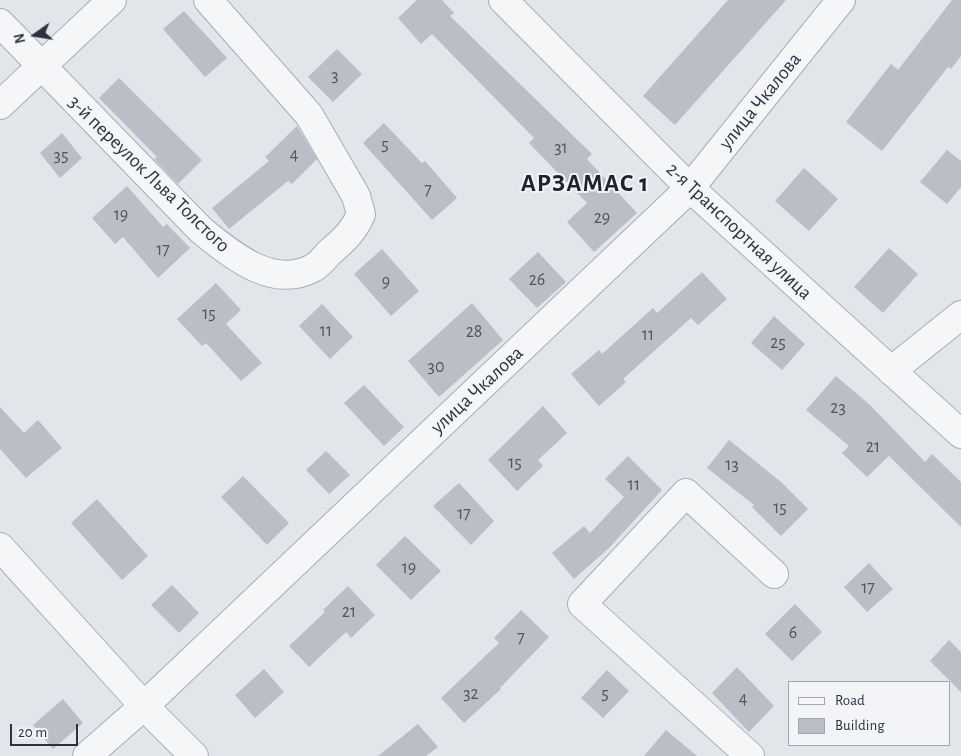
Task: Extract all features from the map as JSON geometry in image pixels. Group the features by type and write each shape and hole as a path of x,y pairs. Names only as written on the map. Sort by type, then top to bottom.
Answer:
{"street":[{"path":"0,105 112,0"},
{"name":"3-й переулок Льва Толстого","path":"0,23 201,230 238,259 277,275 296,275 315,267 355,230 361,214 356,196 309,115 208,0"},
{"name":"2-я Транспортная улица","path":"503,0 690,188 961,434"},
{"name":"улица Чкалова","path":"87,756 144,706 690,188 841,0"},
{"path":"891,371 961,315"},
{"path":"750,756 582,604 686,493 774,574"},
{"path":"0,547 144,706 194,756"}],"building":[{"path":"417,0 442,0 454,13 450,16 592,154 587,159 637,213 594,252 567,222 587,203 529,143 534,138 432,34 421,44 398,18"},
{"path":"728,0 786,0 675,125 643,96"},
{"path":"952,0 961,0 961,56 951,69 948,67 882,151 846,122 891,64 898,70"},
{"path":"184,11 227,58 205,77 163,29"},
{"path":"337,49 362,74 333,102 308,77"},
{"path":"119,78 202,160 178,184 154,159 157,157 99,98"},
{"path":"384,123 422,163 425,161 457,198 432,220 363,143"},
{"path":"297,126 317,159 292,184 288,181 229,229 212,208 269,161 265,157"},
{"path":"62,133 82,158 60,178 40,153"},
{"path":"947,150 961,161 961,187 947,204 920,182"},
{"path":"804,168 838,199 809,231 775,201"},
{"path":"127,186 163,227 167,224 190,248 158,278 123,237 115,244 92,218"},
{"path":"889,248 918,274 883,313 854,287"},
{"path":"382,249 419,291 391,316 354,274"},
{"path":"538,252 566,282 537,308 509,279"},
{"path":"702,272 727,299 698,325 691,318 623,379 626,382 599,406 571,374 599,350 602,354 653,308 657,313"},
{"path":"216,283 241,310 226,324 262,363 241,381 206,343 202,346 177,319"},
{"path":"472,303 503,340 439,397 408,361"},
{"path":"322,304 353,337 330,359 299,326"},
{"path":"774,316 805,344 782,370 751,343"},
{"path":"836,376 870,405 925,462 932,454 961,482 961,527 889,456 867,477 842,453 849,446 806,410"},
{"path":"364,385 404,427 384,446 344,403"},
{"path":"543,406 567,433 538,460 543,466 517,491 488,460"},
{"path":"0,407 24,433 38,420 62,448 26,478 0,449"},
{"path":"729,440 781,482 808,509 781,536 752,507 754,505 707,468"},
{"path":"326,451 350,475 329,494 306,470"},
{"path":"628,456 662,490 609,548 574,579 552,553 584,526 590,533 624,497 605,479"},
{"path":"243,476 289,523 267,545 221,497"},
{"path":"459,483 494,521 471,545 433,506"},
{"path":"97,499 148,556 122,580 71,523"},
{"path":"405,536 441,571 411,600 376,565"},
{"path":"869,563 893,589 867,612 844,587"},
{"path":"172,585 199,613 179,633 151,605"},
{"path":"348,586 375,615 351,638 346,632 309,667 289,646 325,612 323,610"},
{"path":"795,604 822,632 792,661 765,634"},
{"path":"521,610 549,637 501,689 464,723 441,698 499,643 494,638"},
{"path":"949,640 961,652 961,692 951,681 930,661"},
{"path":"737,667 774,706 749,732 712,693"},
{"path":"264,669 284,692 255,718 235,695"},
{"path":"607,670 629,691 603,718 581,698"},
{"path":"63,699 83,723 53,749 33,725"},
{"path":"418,724 438,747 426,756 378,756"},
{"path":"666,730 697,756 644,756"}],"district":[{"name":"АРЗАМАС 1","path":"585,183"}]}
